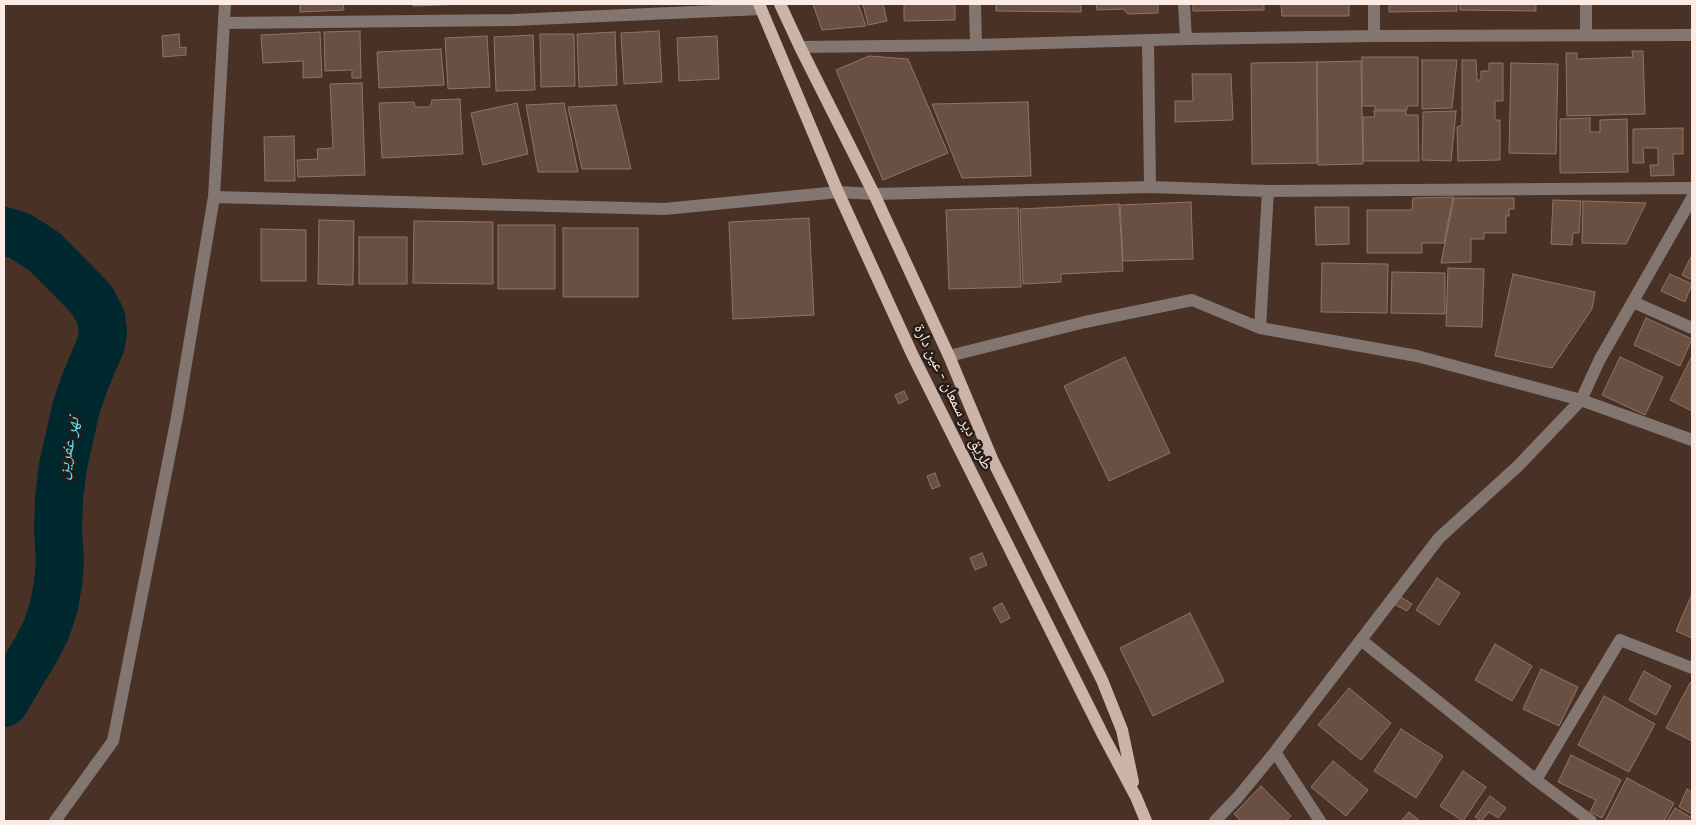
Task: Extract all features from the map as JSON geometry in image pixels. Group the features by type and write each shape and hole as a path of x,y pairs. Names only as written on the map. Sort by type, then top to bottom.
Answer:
{"main road":[{"name":"طريق دير سمعان - عين دارة","path":"780,4 874,194 949,356 993,461 1102,680 1122,730 1136,797"},
{"name":"طريق دير سمعان - عين دارة","path":"760,6 838,192 912,354 1136,797 1146,821"}],"street":[{"path":"56,821 113,741 178,417 214,197 225,4"},
{"path":"975,4 976,46"},
{"path":"1184,4 1186,39"},
{"path":"1374,4 1374,36"},
{"path":"1586,4 1586,35"},
{"path":"224,23 513,20 760,6"},
{"path":"800,47 976,46 1186,39 1374,36 1692,35"},
{"path":"1148,41 1150,187"},
{"path":"214,197 664,208 838,192 874,194 1150,187 1268,191 1692,188"},
{"path":"1260,328 1268,191"},
{"path":"1214,821 1238,797 1275,752 1439,538 1518,466 1581,400 1600,359 1687,220 1692,198"},
{"path":"949,356 1085,322 1192,300 1260,328 1417,356 1581,400 1692,440"},
{"path":"1634,302 1692,328"},
{"path":"1361,640 1536,780 1591,821"},
{"path":"1536,780 1620,640 1692,668"},
{"path":"1275,752 1320,821"}],"building":[{"path":"300,4 343,4 344,10 300,12"},
{"path":"413,4 468,4 413,6"},
{"path":"813,4 858,4 866,26 822,30"},
{"path":"863,4 883,4 887,21 868,25"},
{"path":"904,4 955,4 955,20 904,21"},
{"path":"996,4 1081,4 1081,12 996,11"},
{"path":"1096,4 1158,4 1158,13 1128,14 1123,9 1097,10"},
{"path":"1193,4 1264,4 1264,10 1193,11"},
{"path":"1281,4 1349,4 1349,16 1282,16"},
{"path":"1389,4 1457,4 1457,11 1389,12"},
{"path":"1460,4 1536,4 1536,11 1460,10"},
{"path":"360,31 361,78 352,78 352,70 325,71 324,32"},
{"path":"659,31 662,82 624,84 621,33"},
{"path":"320,32 322,77 303,78 303,61 263,63 261,35"},
{"path":"615,32 617,85 579,87 577,34"},
{"path":"179,34 180,48 186,47 186,55 163,57 162,36"},
{"path":"540,34 574,34 575,86 541,87"},
{"path":"533,35 535,90 496,91 494,37"},
{"path":"487,36 490,87 448,89 445,38"},
{"path":"717,36 719,79 679,81 677,38"},
{"path":"441,49 444,85 379,88 377,52"},
{"path":"1632,51 1643,51 1645,114 1567,116 1566,53 1577,53 1577,59 1633,57"},
{"path":"869,56 908,59 948,153 883,180 836,70"},
{"path":"1362,57 1418,57 1418,106 1407,106 1407,110 1375,110 1375,106 1362,106"},
{"path":"1422,60 1457,60 1452,108 1422,109"},
{"path":"1462,60 1476,60 1477,80 1481,80 1481,71 1489,71 1489,63 1503,63 1503,101 1495,101 1495,120 1500,120 1500,160 1458,161 1457,127 1462,125"},
{"path":"1361,61 1363,164 1318,165 1317,62"},
{"path":"1317,62 1317,163 1252,164 1251,63"},
{"path":"1511,63 1558,64 1556,154 1509,153"},
{"path":"1192,74 1231,74 1233,120 1175,122 1175,101 1193,101"},
{"path":"362,83 365,175 298,177 297,160 318,159 317,149 333,148 330,84"},
{"path":"460,99 463,154 382,158 379,103 414,102 415,107 430,107 432,100"},
{"path":"1028,102 1031,176 962,178 932,104"},
{"path":"517,103 528,154 483,165 471,113"},
{"path":"564,103 578,172 538,172 526,105"},
{"path":"616,105 631,169 582,169 568,107"},
{"path":"1374,111 1406,111 1406,115 1418,115 1419,161 1363,161 1363,117 1375,117"},
{"path":"1456,111 1451,161 1422,160 1423,112"},
{"path":"1590,118 1590,132 1600,132 1600,120 1627,119 1628,172 1560,173 1560,119"},
{"path":"1683,128 1683,154 1673,154 1674,175 1651,176 1650,165 1658,165 1658,148 1643,148 1644,163 1633,163 1633,129"},
{"path":"294,136 295,181 265,181 264,137"},
{"path":"1453,197 1444,243 1422,243 1422,253 1367,253 1367,210 1412,210 1413,198"},
{"path":"1454,198 1514,198 1514,209 1509,209 1509,216 1506,216 1506,233 1484,233 1484,239 1471,239 1471,262 1441,263"},
{"path":"1553,200 1581,201 1579,233 1573,233 1572,245 1551,244"},
{"path":"1583,201 1646,203 1626,244 1582,243"},
{"path":"1191,202 1193,259 1123,261 1120,205"},
{"path":"1119,204 1123,271 1061,274 1061,282 1023,284 1020,209"},
{"path":"1315,207 1349,207 1349,244 1316,245"},
{"path":"1018,208 1021,287 949,289 946,210"},
{"path":"809,218 814,315 733,319 729,222"},
{"path":"319,220 354,221 353,285 318,284"},
{"path":"414,221 493,222 493,284 413,283"},
{"path":"498,225 555,225 555,289 498,289"},
{"path":"563,228 638,228 638,297 563,297"},
{"path":"261,229 306,230 306,281 261,281"},
{"path":"359,237 407,237 407,284 359,284"},
{"path":"1692,255 1692,280 1682,275"},
{"path":"1322,263 1388,264 1387,313 1321,312"},
{"path":"1448,268 1484,269 1482,327 1446,326"},
{"path":"1392,272 1445,273 1445,314 1391,313"},
{"path":"1513,274 1595,292 1592,309 1552,368 1495,356"},
{"path":"1670,274 1692,284 1685,302 1661,291"},
{"path":"1646,318 1692,339 1680,366 1634,345"},
{"path":"1692,356 1692,411 1670,400"},
{"path":"1125,357 1170,453 1109,481 1064,386"},
{"path":"1620,357 1663,377 1645,415 1602,395"},
{"path":"904,391 908,399 899,404 895,395"},
{"path":"935,473 940,486 932,489 927,476"},
{"path":"982,553 987,565 975,570 970,558"},
{"path":"1437,578 1460,593 1439,625 1416,610"},
{"path":"1692,594 1692,638 1676,631"},
{"path":"1399,596 1412,604 1407,611 1394,604"},
{"path":"1002,603 1010,618 1001,623 993,608"},
{"path":"1190,613 1224,681 1153,716 1120,648"},
{"path":"1495,644 1532,666 1512,701 1475,680"},
{"path":"1541,669 1578,687 1559,726 1523,709"},
{"path":"1644,671 1671,686 1656,715 1629,700"},
{"path":"1690,683 1692,684 1692,741 1666,728"},
{"path":"1349,688 1391,723 1361,760 1318,725"},
{"path":"1604,696 1655,724 1629,772 1578,745"},
{"path":"1401,729 1443,756 1416,798 1374,771"},
{"path":"1571,755 1621,780 1602,818 1590,812 1596,800 1558,782"},
{"path":"1333,761 1368,790 1346,816 1311,787"},
{"path":"1463,771 1486,787 1463,821 1440,806"},
{"path":"1627,778 1674,803 1664,821 1605,821"},
{"path":"1261,786 1291,816 1286,821 1241,821 1234,814"},
{"path":"1687,789 1692,792 1692,814 1679,807"},
{"path":"1490,796 1506,808 1498,818 1489,812 1481,821 1475,817"},
{"path":"1675,808 1692,818 1692,821 1667,821"},
{"path":"1409,812 1420,821 1401,821"}],"waterway":[{"name":"نهر عفرين","path":"4,231 20,236 45,252 92,300 101,317 103,331 101,344 76,408 63,466 59,498 58,530 60,561 54,606 47,628 37,648 4,703"}]}
